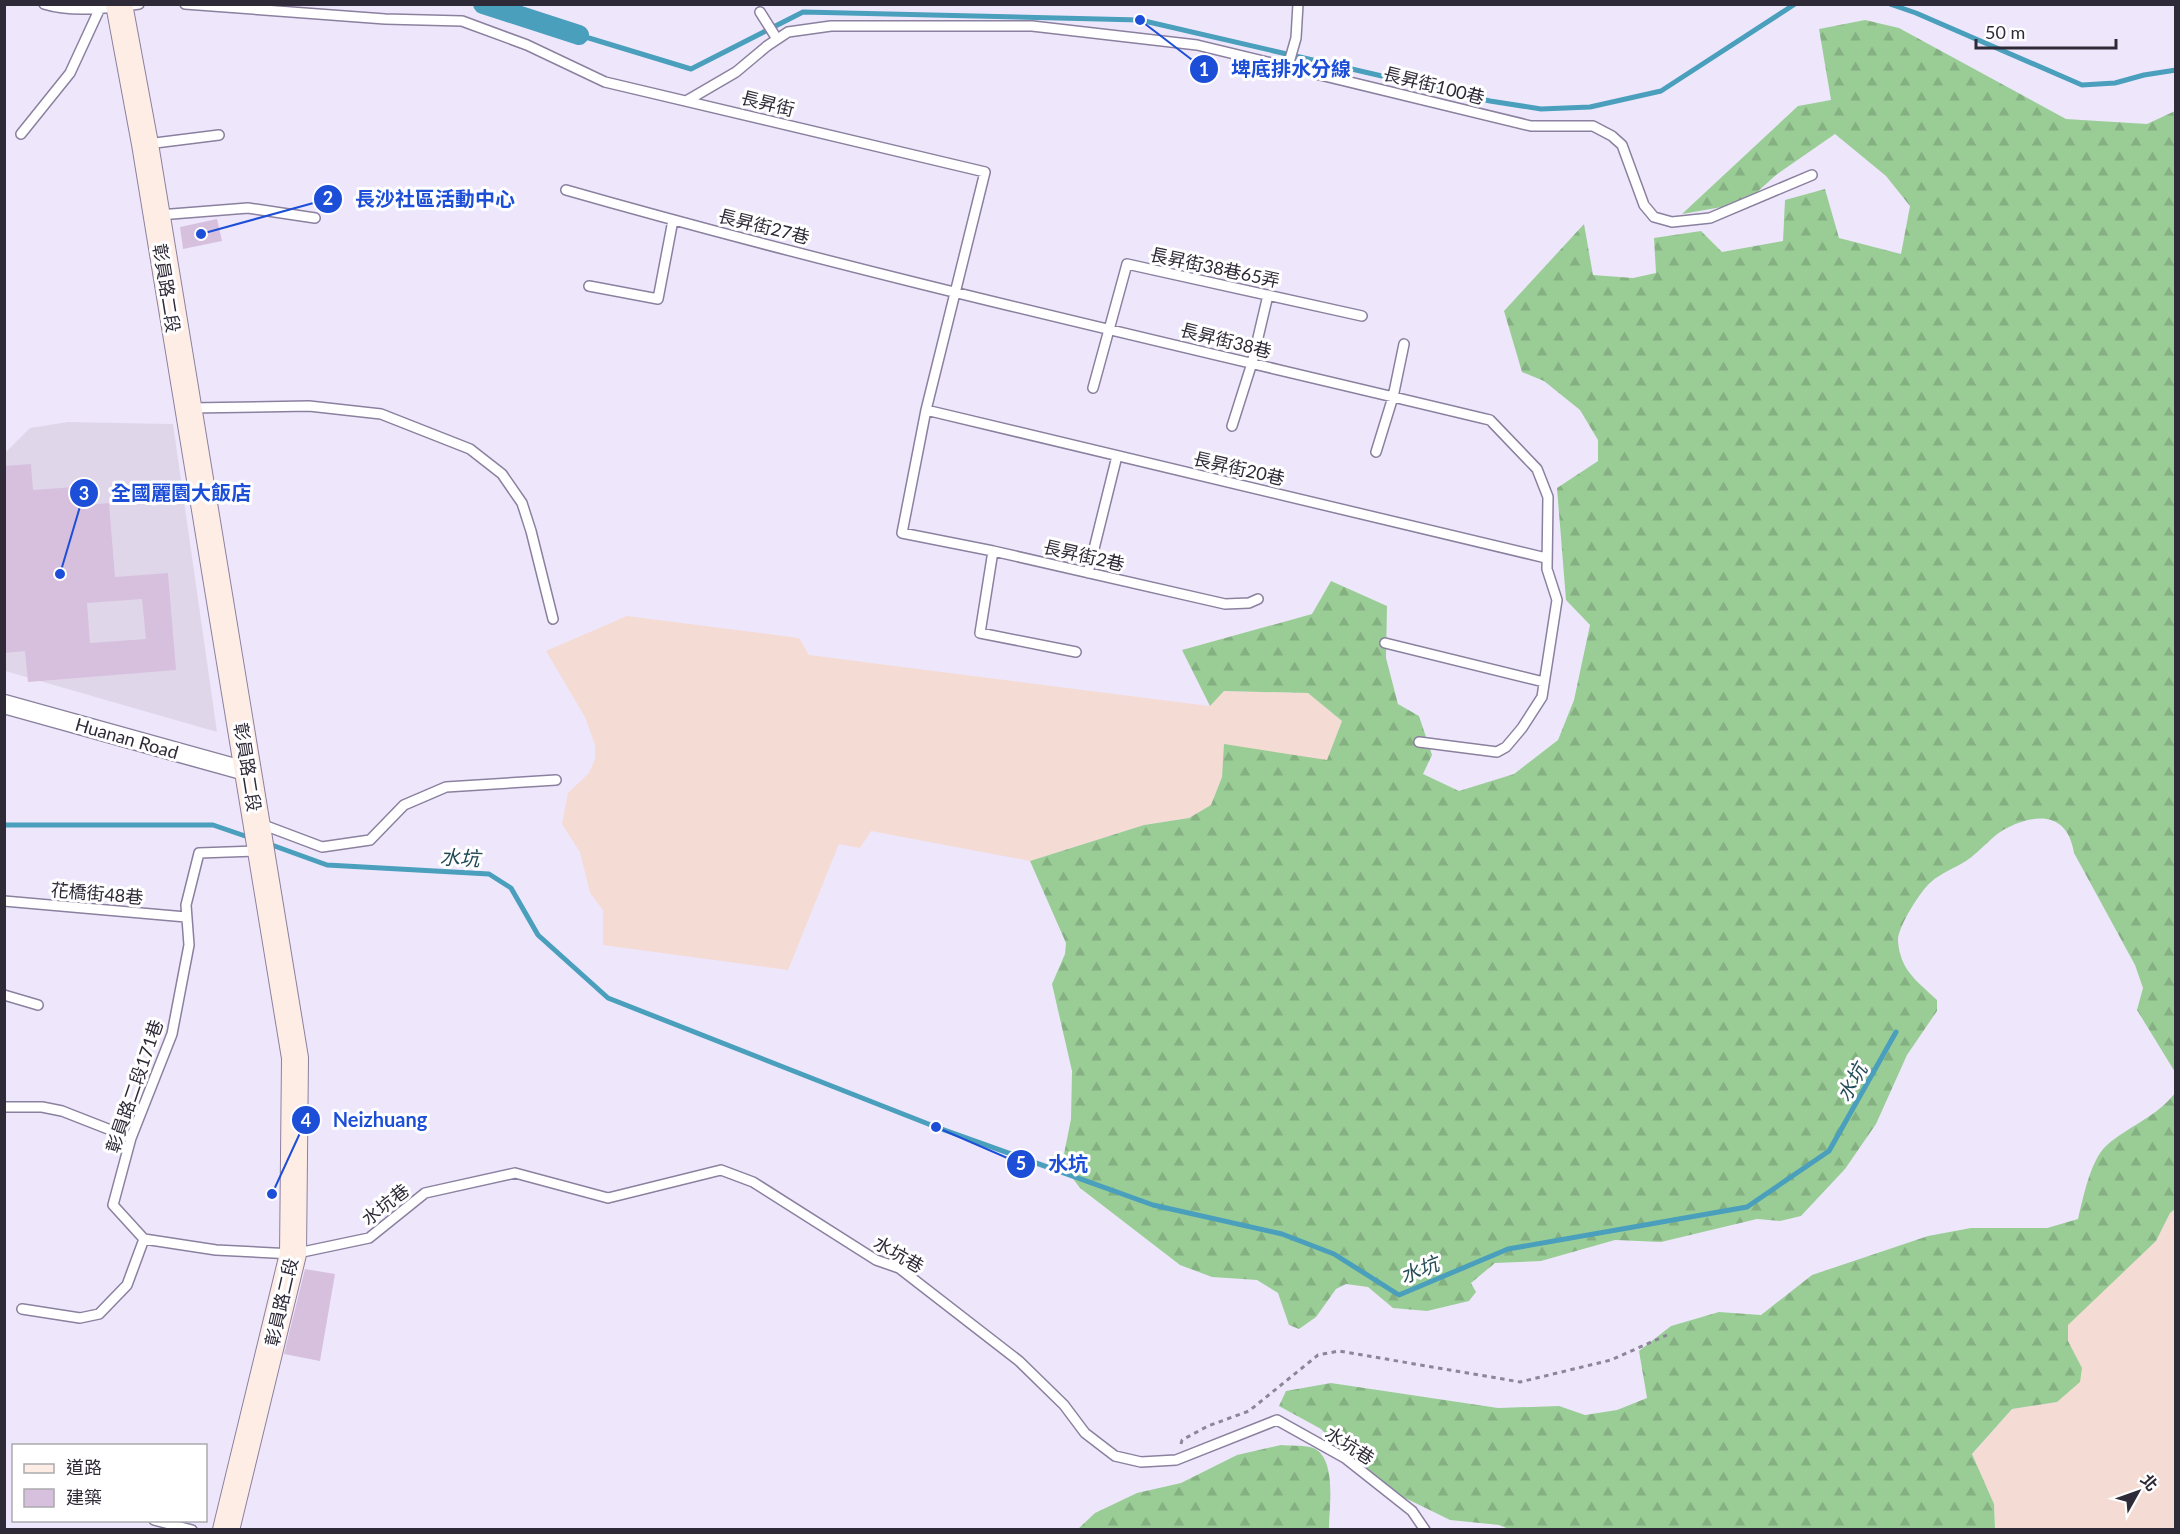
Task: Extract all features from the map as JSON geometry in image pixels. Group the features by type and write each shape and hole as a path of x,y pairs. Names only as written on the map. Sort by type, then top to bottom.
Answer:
{"main road":[{"name":"彰員路二段","path":"119,6 145,144 295,1058 293,1254 226,1530"}],"street":[{"name":"Huanan Road","path":"4,704 249,772"}],"lane":[{"path":"44,4 53,7 119,6"},
{"name":"長昇街","path":"185,4 385,19 462,21 526,45 605,82 985,172 926,410 902,533"},
{"path":"1288,66 1296,38 1298,4"},
{"path":"21,134 70,73 119,6"},
{"path":"760,12 777,39"},
{"name":"長昇街100巷","path":"688,100 736,72 788,32 831,26 1032,27 1197,45 1531,126 1593,126 1612,136 1622,145 1644,205 1654,216 1672,222 1710,218 1812,175"},
{"path":"145,144 219,135"},
{"name":"長昇街27巷","path":"566,190 673,220 954,291"},
{"path":"155,215 248,208 315,218"},
{"path":"589,286 658,299 673,220"},
{"name":"長昇街38巷65弄","path":"1110,329 1127,264 1362,316"},
{"name":"長昇街38巷","path":"954,291 1490,420 1537,469 1548,498 1546,558"},
{"path":"1232,426 1252,363 1268,295"},
{"path":"1093,388 1110,329"},
{"path":"1376,452 1394,397 1404,344"},
{"path":"187,408 309,406 381,414 470,448 502,474 522,503 553,620"},
{"name":"長昇街20巷","path":"926,410 1546,558"},
{"path":"1088,573 1117,456"},
{"name":"長昇街2巷","path":"902,533 993,550 1225,604 1249,603 1258,599"},
{"path":"993,550 980,633 1076,652"},
{"path":"1419,742 1497,752 1506,747 1522,728 1542,697 1557,600 1547,569 1546,558"},
{"path":"1385,643 1544,682"},
{"path":"257,822 322,847 370,840 404,805 446,787 556,780"},
{"name":"彰員路二段171巷","path":"144,1239 113,1205 131,1138 172,1034 189,945 186,905 199,853 262,850"},
{"name":"花橋街48巷","path":"4,901 186,917"},
{"path":"4,995 38,1005"},
{"path":"4,1107 42,1107 62,1111 131,1138"},
{"name":"水坑巷","path":"144,1239 216,1250 293,1254 369,1238 425,1193 514,1173 608,1198 722,1170 753,1182 876,1260 899,1269 1019,1361 1064,1405 1085,1433 1115,1456 1141,1462 1176,1460 1277,1420 1345,1458 1412,1511 1425,1530"},
{"path":"22,1309 80,1318 99,1314 127,1286 144,1239"},
{"path":"158,1522 192,1530"}],"path":[{"path":"1176,1460 1182,1440 1208,1425 1249,1411 1318,1355 1339,1351 1520,1382 1611,1360 1667,1335"}],"shaded area":[{"path":"68,422 173,424 217,732 5,671 4,454 30,428"},
{"path":"627,616 799,638 809,655 1209,706 1224,691 1308,693 1342,721 1327,761 1225,745 1222,777 1211,805 1189,818 1144,825 1030,861 871,831 860,848 839,844 788,970 603,945 603,910 590,893 580,852 562,824 568,793 589,773 595,759 595,745 585,717 546,651"},
{"path":"2175,1209 2175,1529 1995,1529 1994,1504 1972,1455 2012,1409 2057,1402 2082,1368 2068,1341 2067,1325 2156,1241 2170,1213"}],"green space":[{"path":"1865,20 1899,28 2066,119 2147,124 2175,111 2175,1072 2137,1010 2143,988 2135,965 2074,853 2066,831 2051,820 2031,819 2020,822 2003,830 1966,861 1935,879 1921,893 1910,910 1901,927 1898,941 1899,951 1902,960 1916,981 1937,1000 1937,1011 1907,1055 1876,1124 1845,1169 1801,1216 1780,1221 1757,1219 1661,1242 1615,1240 1541,1261 1495,1263 1471,1283 1476,1292 1469,1301 1427,1311 1393,1308 1368,1287 1346,1284 1336,1289 1316,1317 1299,1329 1289,1325 1278,1293 1257,1280 1212,1277 1180,1265 1080,1188 1062,1164 1071,1119 1072,1071 1052,984 1065,954 1066,943 1030,861 1144,825 1189,818 1211,805 1222,777 1224,744 1327,760 1342,721 1308,693 1224,691 1210,706 1182,650 1312,614 1331,581 1387,606 1386,658 1398,704 1419,716 1432,755 1423,774 1459,791 1514,774 1558,740 1574,700 1590,625 1566,600 1557,488 1598,461 1598,440 1580,410 1544,381 1522,372 1504,311 1584,224 1593,275 1633,278 1656,273 1654,238 1701,231 1722,252 1783,241 1785,200 1825,189 1839,238 1901,254 1910,206 1886,176 1835,134 1776,175 1745,203 1682,214 1798,106 1831,100 1819,29"},
{"path":"2175,1093 2175,1209 2170,1213 2156,1241 2068,1325 2068,1341 2082,1368 2080,1382 2057,1402 2012,1409 1972,1454 1994,1504 1995,1529 1511,1530 1499,1525 1450,1520 1393,1492 1366,1475 1321,1429 1279,1406 1286,1391 1331,1383 1498,1408 1559,1406 1585,1415 1617,1410 1647,1398 1639,1351 1671,1326 1719,1312 1761,1315 1812,1275 1928,1236 1971,1228 2047,1228 2078,1219 2088,1181 2100,1153 2115,1139 2160,1109"},
{"path":"1281,1445 1310,1447 1319,1452 1325,1460 1330,1482 1329,1529 1078,1529 1095,1513 1137,1493 1181,1483 1237,1455"}],"building":[{"path":"217,219 222,241 183,249 180,227"},
{"path":"31,464 33,490 74,487 75,506 109,503 115,577 168,573 176,670 28,682 25,651 4,653 4,466","holes":["142,599 146,639 90,643 87,603"]},
{"path":"305,1269 335,1274 320,1361 284,1354"}],"waterway":[{"path":"483,4 579,35"},
{"path":"579,35 691,69 803,12 1140,20 1490,101 1541,109 1590,107 1661,91 1795,4"},
{"path":"1890,4 1916,13 2082,85 2115,83 2176,70"},
{"name":"水坑","path":"4,825 213,825 251,838"},
{"name":"水坑","path":"269,844 327,865 489,874 511,888 538,935 608,998 936,1127 1153,1205 1282,1234 1334,1254 1399,1295 1508,1249 1747,1207 1829,1151 1896,1032"}],"place":[{"name":"埤底排水分線","path":"1140,20"},
{"name":"長沙社區活動中心","path":"201,234"},
{"name":"全國麗園大飯店","path":"60,574"},
{"name":"水坑","path":"936,1127"},
{"name":"Neizhuang","path":"272,1194"}]}
